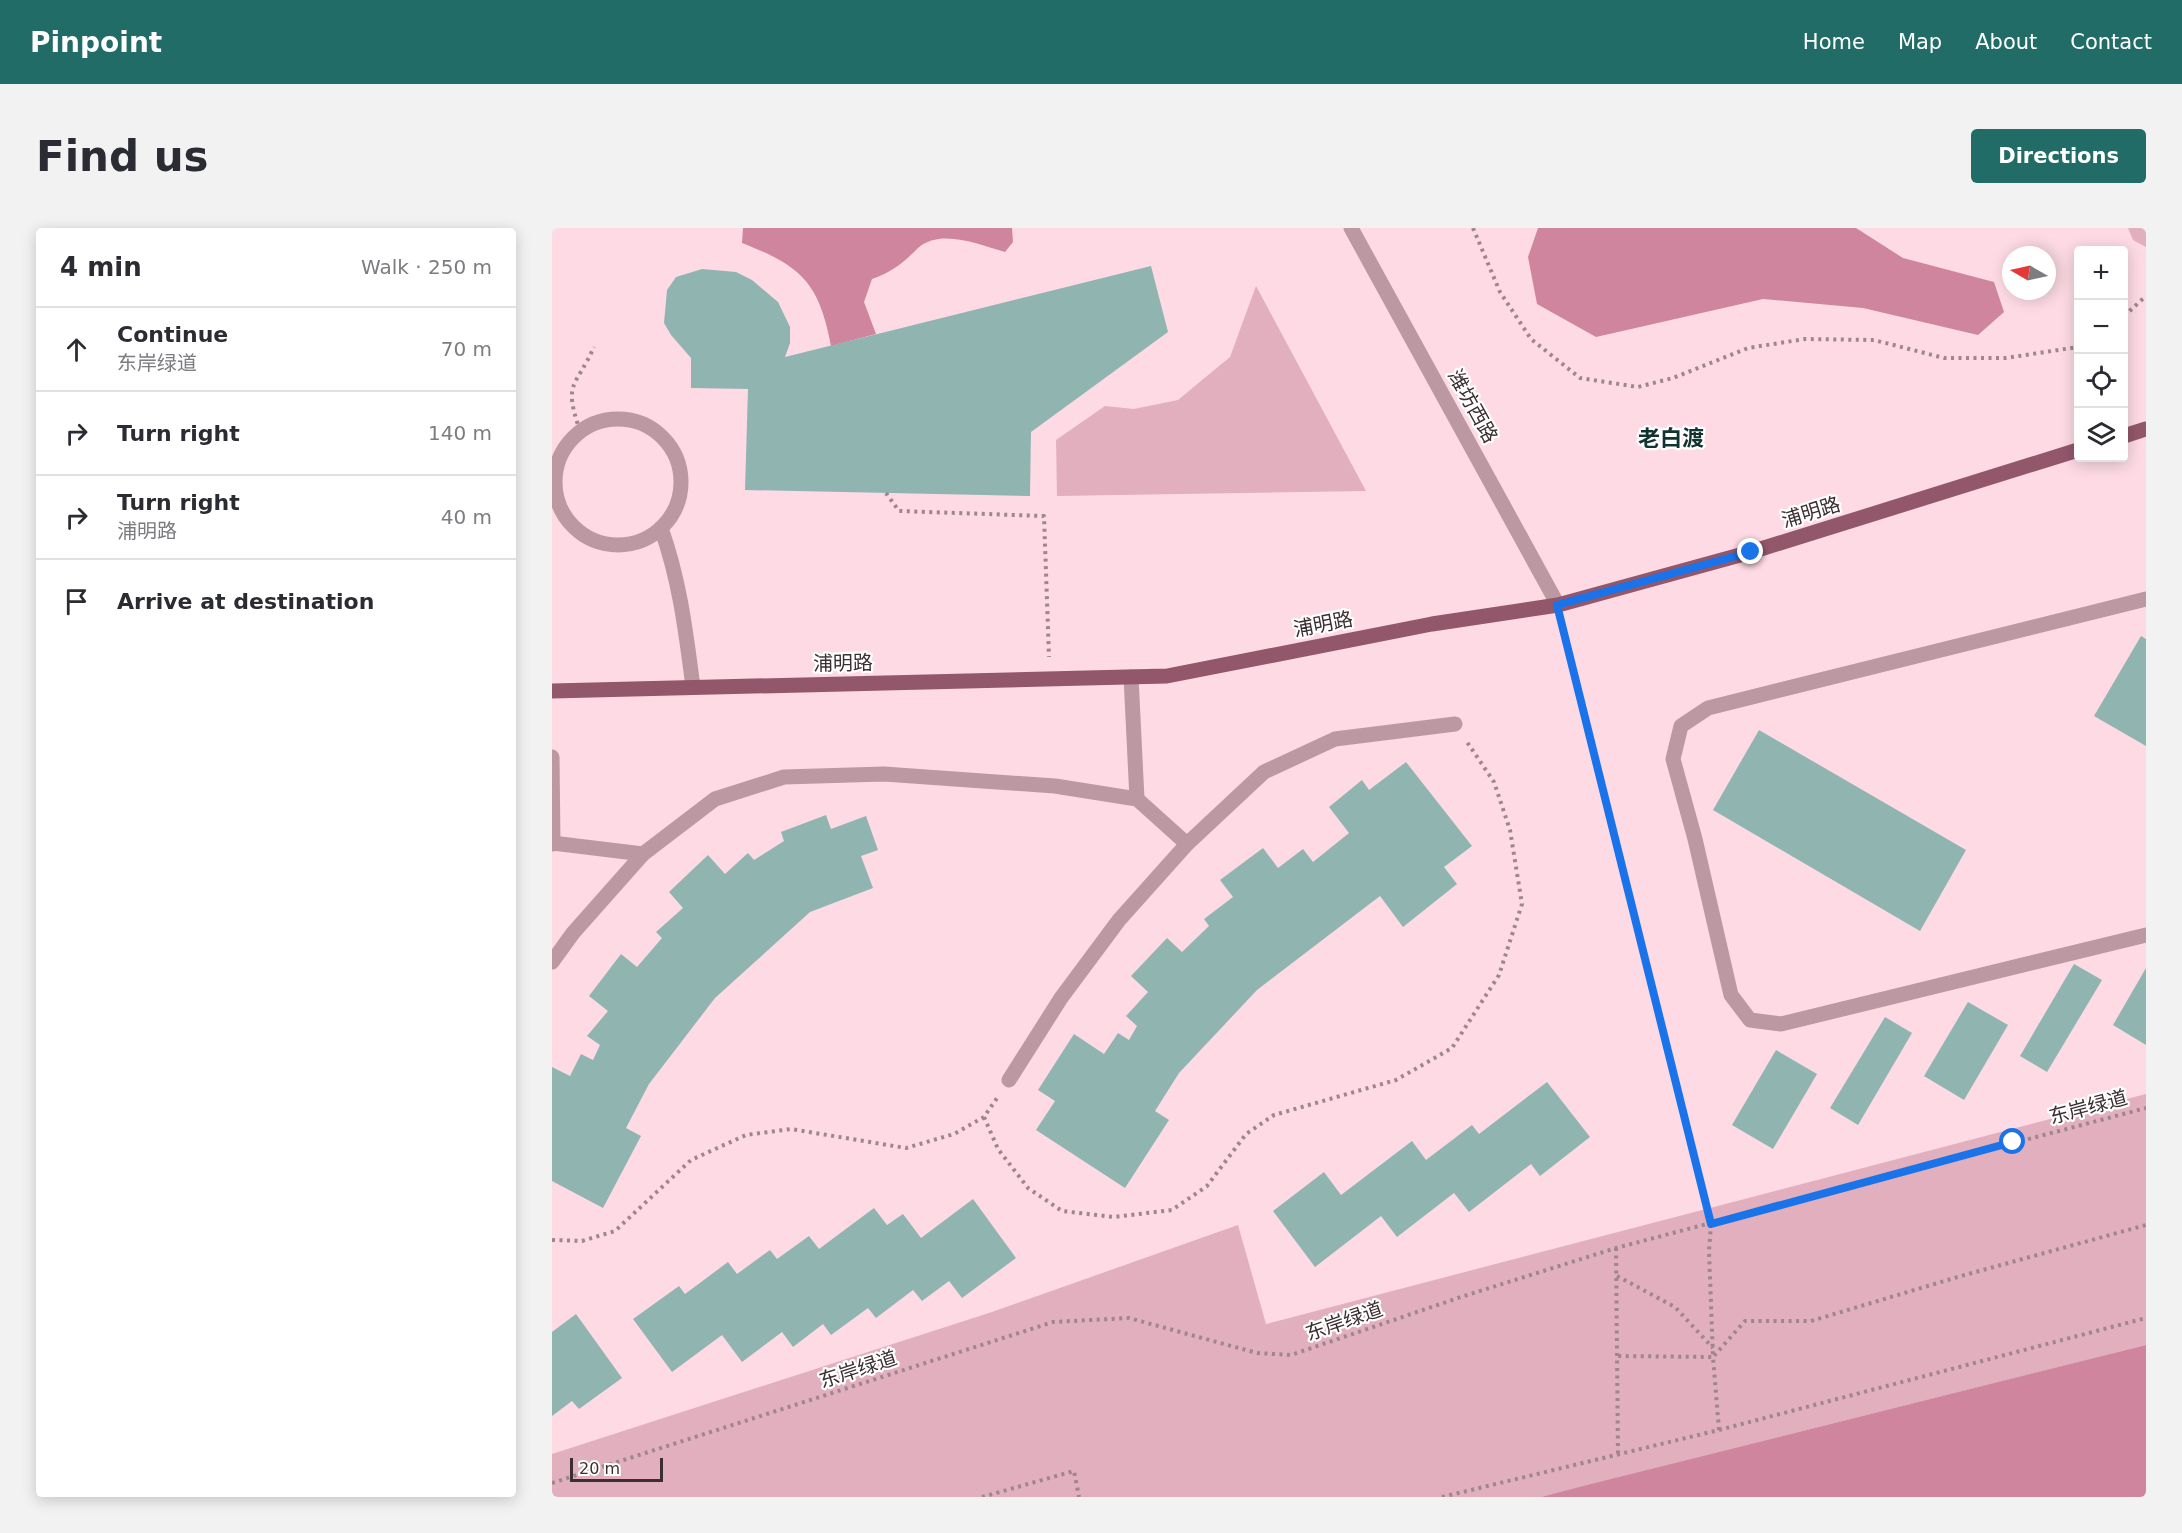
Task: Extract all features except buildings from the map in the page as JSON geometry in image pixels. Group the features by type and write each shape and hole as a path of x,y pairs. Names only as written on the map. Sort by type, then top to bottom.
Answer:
{"main road":[{"path":"2128,435 2146,429"},
{"name":"浦明路","path":"552,691 1167,676 1432,624 1557,605 1751,552 2074,452"}],"street":[{"name":"潍坊西路","path":"1351,228 1557,605"},
{"path":"622,418 643,423 661,435 674,453 681,474 680,494 673,513 661,528 644,540 625,545 596,541 571,525 560,508 554,489 556,466 565,446 580,431 600,421 622,418"},
{"path":"661,528 675,565 682,600 693,687"},
{"path":"2146,599 1708,708 1682,726 1673,759 1695,839 1731,995 1750,1020 1780,1024 2146,935"},
{"path":"1131,677 1137,800"},
{"path":"1009,1080 1061,999 1119,920 1187,844 1264,772 1335,739 1455,724"},
{"path":"552,758 553,843 643,854"},
{"path":"552,962 573,933 643,854 715,799 784,777 884,774 1056,786 1137,800 1187,844"}],"path":[{"path":"1473,228 1500,292 1531,339 1580,378 1638,387 1673,378 1748,348 1805,339 1874,340 1944,358 2006,358 2074,348"},
{"path":"2128,312 2146,296"},
{"path":"580,431 570,397 573,382 594,347"},
{"path":"886,493 899,511 1044,516 1049,679"},
{"path":"1557,605 1711,1224 1709,1251 1713,1357 1719,1430"},
{"path":"984,1117 998,1149 1028,1188 1062,1210 1114,1217 1172,1210 1207,1186 1246,1134 1274,1115 1396,1080 1452,1048 1499,975 1522,904 1510,830 1494,782 1455,724"},
{"path":"552,1240 582,1241 615,1231 691,1160 746,1135 791,1129 906,1148 954,1134 984,1117 1009,1080"},
{"name":"东岸绿道","path":"552,1483 1053,1322 1128,1318 1257,1353 1291,1356 1616,1248 2146,1108"},
{"path":"1616,1356 1713,1357 1744,1321 1811,1321 1961,1276 2146,1225"},
{"path":"1616,1248 1618,1455"},
{"path":"1617,1276 1675,1307 1713,1348"},
{"path":"1442,1497 1719,1430 2146,1318"},
{"path":"982,1497 1074,1471 1079,1497"}],"shaded area":[{"path":"743,228 1012,228 1013,242 1005,252 961,240 938,239 927,242 897,266 872,279 864,302 876,334 831,346 826,324 813,291 793,269 762,251 742,243"},
{"path":"1538,228 1856,228 1903,258 1994,282 2004,312 1978,335 1863,308 1763,299 1596,337 1537,304 1528,257"},
{"path":"2128,228 2146,228 2146,247 2133,240"},
{"path":"1256,286 1366,491 1057,496 1056,440 1105,406 1134,409 1178,400 1230,357"},
{"path":"2146,1094 2146,1345 1541,1497 552,1497 552,1454 992,1312 1238,1225 1266,1324"},
{"path":"2146,1345 2146,1497 1541,1497 1587,1485"}],"district":[{"name":"老白渡","path":"1671,438"}],"route":[{"path":"1751,552 1557,605 1711,1224 2013,1142"}]}
